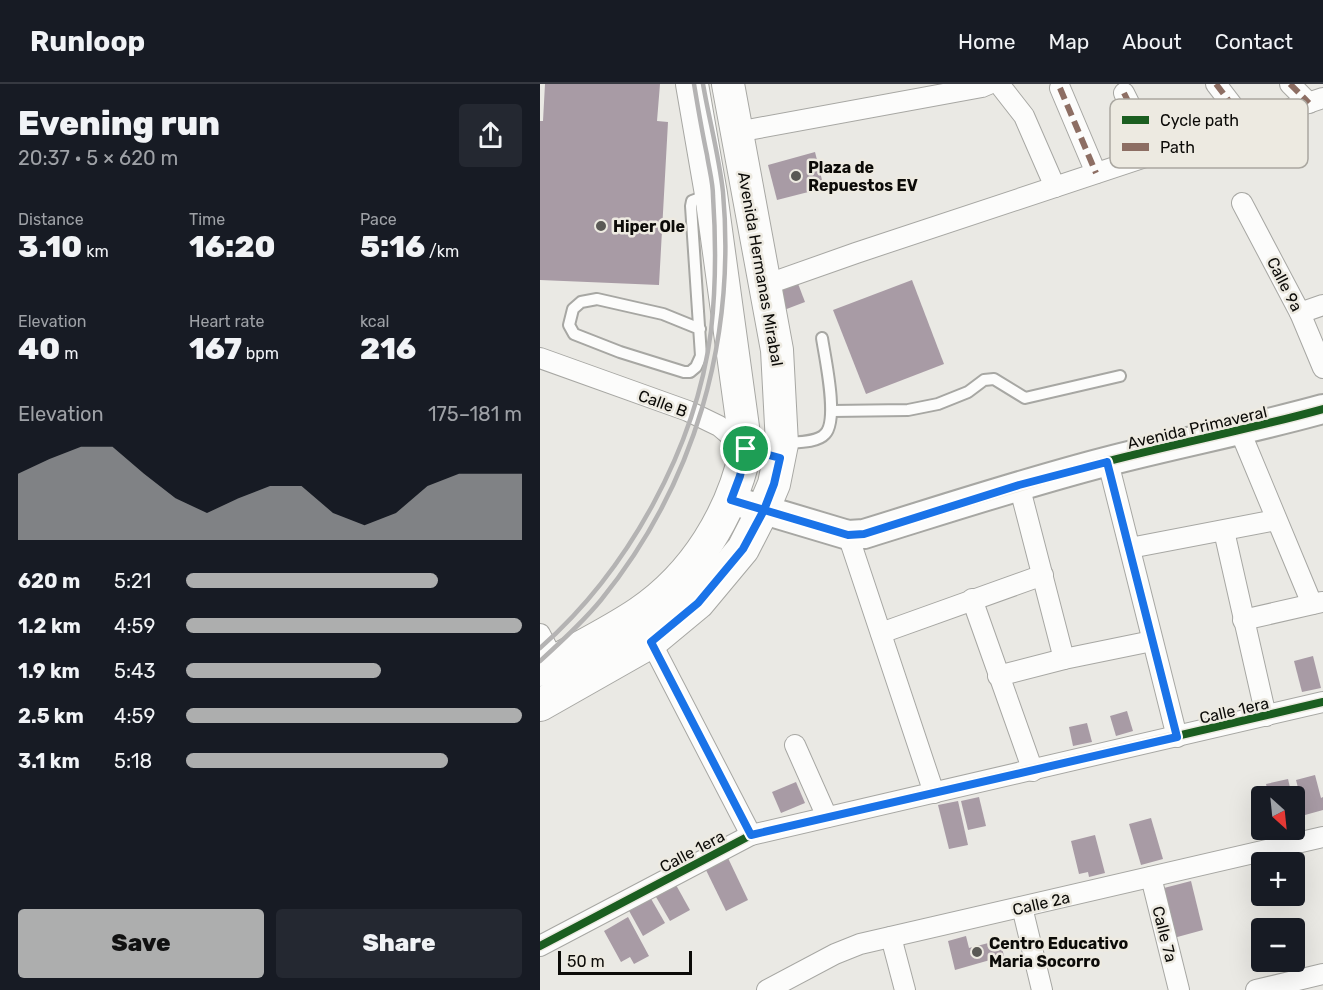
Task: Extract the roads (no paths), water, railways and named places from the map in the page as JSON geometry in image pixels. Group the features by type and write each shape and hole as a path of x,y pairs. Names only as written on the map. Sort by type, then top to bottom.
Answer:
{"main road":[{"path":"545,655 640,612 677,582 710,540 731,500 740,476 746,449 711,194 692,84"},
{"name":"Avenida Hermanas Mirabal","path":"540,705 651,642 698,603 743,549 764,510 774,484 781,451 777,350 728,84"}],"street":[{"path":"1216,84 1228,99"},
{"path":"1290,84 1316,100"},
{"path":"737,132 927,91 990,85 1024,116 1055,187"},
{"path":"1060,88 1096,173"},
{"path":"1124,93 1127,99"},
{"path":"765,285 1110,168"},
{"name":"Calle 9a","path":"1242,203 1300,313 1323,368"},
{"path":"1300,313 1323,305"},
{"name":"Calle B","path":"540,358 688,411 719,426 746,449 781,451"},
{"name":"Avenida Primaveral","path":"731,500 848,535 864,534 1019,485 1323,409"},
{"path":"1240,431 1276,520 1317,603 1243,620"},
{"path":"1107,462 1177,737"},
{"path":"1019,485 1064,659"},
{"path":"1130,548 1276,520"},
{"path":"1224,531 1266,716"},
{"path":"848,535 934,793"},
{"path":"881,633 1043,575"},
{"path":"972,599 1033,771"},
{"path":"998,676 1064,659 1152,641"},
{"path":"651,642 751,835"},
{"name":"Calle 1era","path":"540,946 751,835 1323,702"},
{"path":"795,745 827,817"},
{"name":"Calle 2a","path":"767,990 848,948 1323,837"},
{"name":"Calle 7a","path":"1151,877 1179,990"},
{"path":"1022,907 1042,990"},
{"path":"891,937 904,990"},
{"path":"1256,990 1318,980"}],"lane":[{"path":"700,329 663,314 597,299 581,302 573,309 569,325 574,334 620,352 684,372 690,372 696,367 701,356 700,329 691,206 692,201 711,194"},
{"path":"781,451 819,439 830,427 832,411 822,338"},
{"path":"832,411 908,410 938,404 968,393 984,380 1001,381 1025,398 1120,376"}],"railway":[{"path":"540,648 572,617 629,545 674,462 703,375 713,314 715,230 712,181 694,84"},
{"path":"540,661 594,608 634,555 662,508 684,459 702,408 715,356 723,302 725,247 723,192 703,84"}],"place":[{"name":"Plaza de Repuestos EV","path":"796,176"},
{"name":"Hiper Ole","path":"601,226"},
{"name":"Centro Educativo Maria Socorro","path":"977,952"}]}
